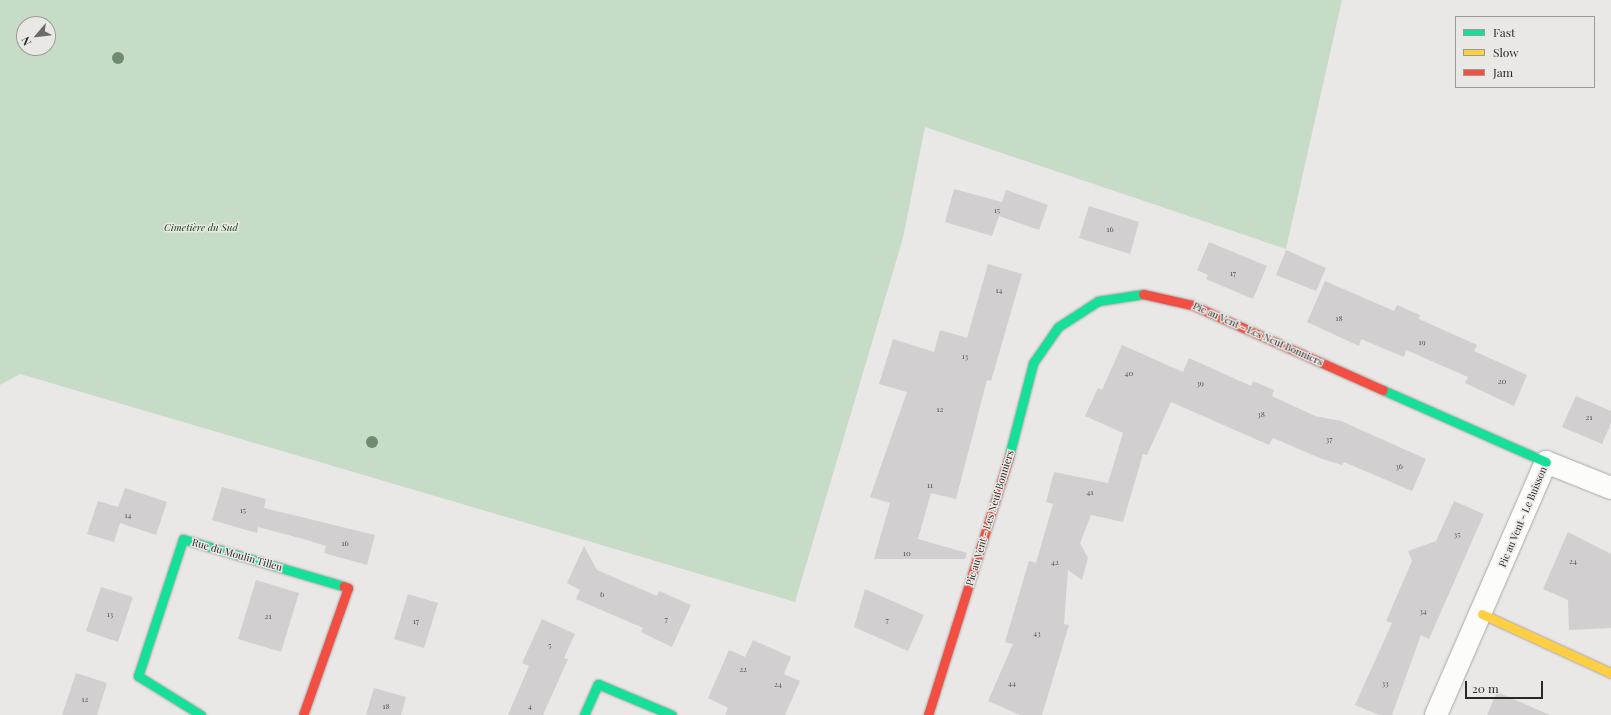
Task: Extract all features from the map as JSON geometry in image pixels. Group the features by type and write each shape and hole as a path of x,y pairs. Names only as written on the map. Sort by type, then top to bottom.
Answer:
{"street":[{"name":"Pic au Vent - Les Neuf Bonniers","path":"928,715 1002,483 1033,364 1058,327 1098,301 1142,294 1192,305 1546,462"},
{"name":"Pic au Vent - Le Buisson","path":"1436,715 1482,614 1546,462 1611,488"},
{"name":"Rue du Moulin Tilleu","path":"202,715 138,676 183,540 348,588 303,715"},
{"path":"1482,614 1611,673"},
{"path":"584,715 598,684 672,715"}],"green space":[{"name":"Cimetière du Sud","path":"0,0 1342,0 1286,249 925,127 903,238 795,602 20,374 0,385"}],"building":[{"path":"954,189 1002,202 1006,190 1048,205 1039,230 999,216 992,236 945,222"},
{"path":"1089,206 1139,222 1130,254 1079,238"},
{"path":"1209,242 1267,266 1253,299 1206,279 1208,275 1197,270"},
{"path":"1286,250 1326,268 1316,291 1276,275"},
{"path":"988,264 1022,274 991,381 987,380 956,499 931,493 918,539 967,553 965,559 874,559 890,503 870,497 907,392 879,384 893,339 934,352 940,330 967,338"},
{"path":"1325,281 1394,311 1397,305 1420,315 1419,319 1477,345 1474,351 1527,375 1514,406 1465,383 1468,377 1406,350 1404,357 1361,339 1359,346 1307,322"},
{"path":"1122,345 1183,372 1189,358 1251,386 1253,381 1274,390 1272,396 1315,416 1341,421 1426,459 1412,491 1344,462 1342,465 1322,459 1273,438 1269,445 1171,402 1147,455 1143,454 1123,522 1091,515 1080,543 1088,558 1082,580 1068,570 1064,624 1069,625 1042,715 1020,715 988,701 1013,644 1005,642 1029,561 1036,563 1053,504 1046,502 1054,472 1108,483 1123,433 1085,416 1098,388 1102,390"},
{"path":"1576,396 1611,411 1611,423 1602,444 1562,427"},
{"path":"222,487 266,499 264,508 375,535 367,565 324,553 326,546 307,540 258,527 257,533 212,520"},
{"path":"125,488 167,502 156,535 120,523 114,542 87,534 98,501 118,507"},
{"path":"1454,501 1484,514 1429,639 1421,635 1392,715 1379,715 1355,705 1392,623 1386,621 1412,561 1408,551 1436,541"},
{"path":"1568,532 1611,554 1611,628 1569,630 1568,600 1543,589"},
{"path":"584,546 597,570 657,596 659,591 691,605 672,647 641,632 643,628 576,599 580,590 567,583"},
{"path":"256,580 299,593 281,652 238,639"},
{"path":"101,587 133,597 118,642 86,631"},
{"path":"865,589 924,615 908,651 854,627"},
{"path":"408,594 438,603 424,648 394,639"},
{"path":"542,619 575,634 564,658 568,659 543,715 508,715 529,666 522,663"},
{"path":"753,640 791,657 784,674 800,681 785,715 725,715 728,708 708,698 729,650 745,657"},
{"path":"76,673 107,683 97,715 62,715"},
{"path":"374,688 406,697 401,715 366,715"},
{"path":"1497,692 1550,715 1487,715"}],"traffic: fast":[{"path":"1009,456 1033,363 1058,327 1098,301 1143,294"},
{"path":"1383,390 1546,462"},
{"path":"201,715 138,676 183,539 343,586"},
{"path":"584,715 598,684 672,715"}],"traffic: slow":[{"path":"1482,614 1611,673"}],"traffic: jam":[{"path":"1143,294 1192,305 1383,390"},
{"path":"928,715 1009,456"},
{"path":"303,715 348,588 343,586"}]}
